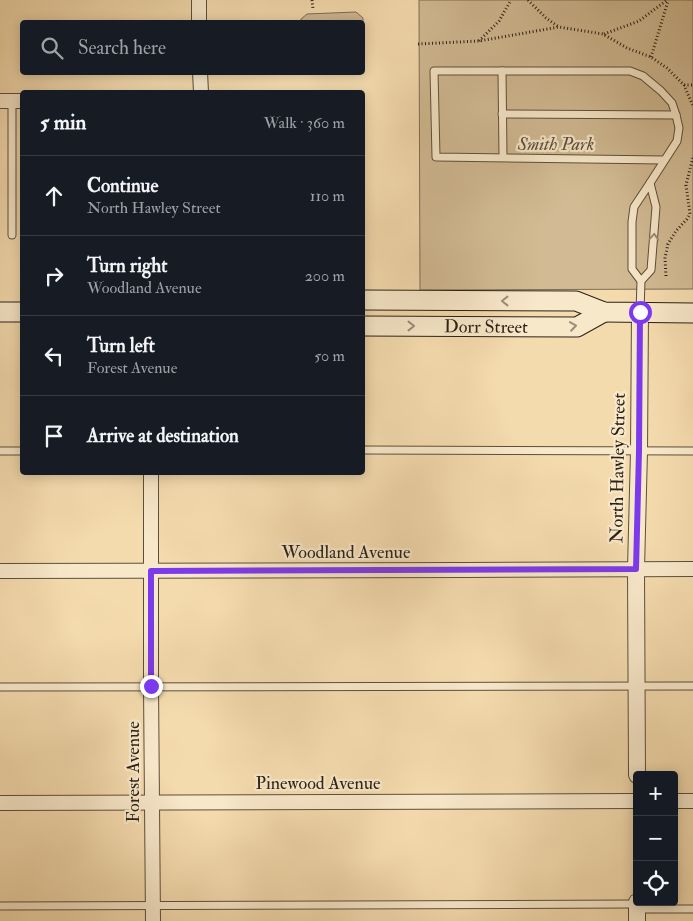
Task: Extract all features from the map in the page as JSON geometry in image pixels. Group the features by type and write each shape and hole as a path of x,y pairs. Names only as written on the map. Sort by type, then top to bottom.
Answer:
{"main road":[{"name":"Dorr Street","path":"365,300 576,301 604,312 693,313"},
{"path":"0,312 20,312"},
{"name":"Dorr Street","path":"365,326 577,327 604,312"}],"street":[{"path":"199,0 199,20"},
{"path":"200,75 200,90"},
{"name":"North Hawley Street","path":"637,771 636,569 640,312"},
{"name":"Forest Avenue","path":"151,475 153,921"},
{"name":"Woodland Avenue","path":"0,571 693,569"},
{"name":"Pinewood Avenue","path":"0,803 633,801"},
{"path":"678,801 693,801"}],"lane":[{"path":"640,312 640,281 632,269 632,222 634,207 677,141 679,128 672,102 643,76 630,71 434,71 436,157 664,160"},
{"path":"502,71 503,158"},
{"path":"12,101 12,234"},
{"path":"502,114 676,115"},
{"path":"640,281 651,270 656,207 650,183"},
{"path":"365,450 693,451"},
{"path":"0,451 20,451"},
{"path":"0,687 693,686"},
{"path":"0,906 693,908"}],"path":[{"path":"312,0 313,9"},
{"path":"479,41 499,21 511,0"},
{"path":"528,0 546,18 559,27"},
{"path":"603,34 638,21 667,0"},
{"path":"651,57 667,0"},
{"path":"418,44 479,41 559,27 603,34 627,48 651,57 667,68 684,85 693,106"},
{"path":"684,85 693,84"},
{"path":"666,276 665,258 668,244 690,214 686,185 693,158"}],"green space":[{"name":"Smith Park","path":"419,0 693,0 693,289 420,290"},
{"path":"356,12 363,20 301,20 307,14"}],"route":[{"path":"151,686 151,571 636,569 640,312"}]}
